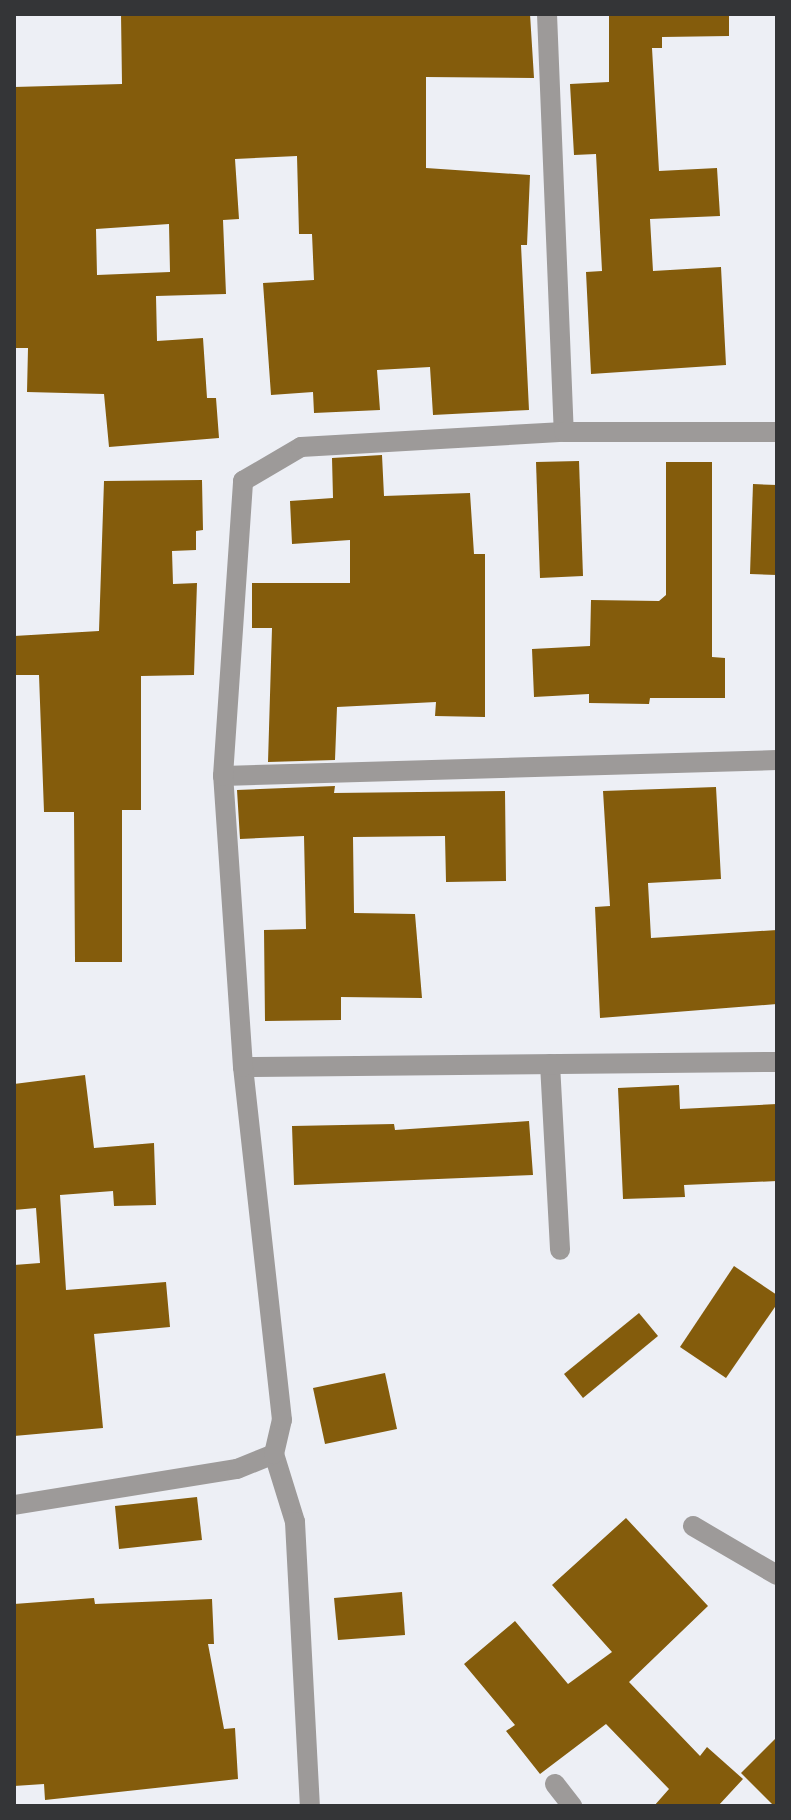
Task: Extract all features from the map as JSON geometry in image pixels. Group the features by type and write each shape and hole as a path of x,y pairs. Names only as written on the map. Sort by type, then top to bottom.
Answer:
{"street":[{"path":"547,14 564,432"},
{"path":"310,1806 295,1522 274,1454 282,1420 243,1067 223,776 243,481 301,447 564,432 777,432"},
{"path":"223,776 777,760"},
{"path":"243,1067 777,1062"},
{"path":"550,1064 560,1250"},
{"path":"14,1505 237,1469 274,1454"},
{"path":"693,1526 777,1575"},
{"path":"555,1784 572,1806"}],"building":[{"path":"121,14 530,14 534,78 426,77 426,168 530,175 527,245 521,245 529,410 433,415 430,367 377,370 380,410 314,413 313,392 271,395 263,283 314,280 312,234 299,234 297,156 235,159 239,219 223,220 226,294 156,296 157,341 203,338 207,398 216,398 219,438 109,447 104,394 27,392 28,348 14,348 14,87 122,84","holes":["169,224 170,272 97,275 96,229"]},
{"path":"609,14 729,14 729,36 662,37 662,48 652,48 659,171 717,168 720,216 650,219 653,271 721,267 726,365 591,374 586,272 602,271 596,154 574,155 570,84 609,82"},
{"path":"382,455 384,496 470,493 474,554 485,554 485,717 435,716 436,702 337,707 335,760 268,762 272,628 252,628 252,583 350,583 350,540 292,544 290,501 333,498 332,458"},
{"path":"579,461 583,576 540,578 536,462"},
{"path":"666,462 712,462 712,657 725,658 725,698 650,698 649,704 589,703 589,694 534,697 532,649 590,646 591,600 659,601 666,595"},
{"path":"202,480 203,530 196,531 196,550 172,551 173,584 197,583 194,675 141,676 141,810 122,810 122,962 75,962 74,812 44,812 39,675 14,675 14,636 99,631 104,481"},
{"path":"753,484 777,485 777,575 750,574"},
{"path":"335,786 334,793 505,791 506,881 446,882 445,836 353,837 354,913 415,914 422,998 341,997 341,1020 265,1021 264,930 306,929 304,836 240,839 237,790"},
{"path":"716,787 721,879 648,883 651,938 777,930 777,1004 600,1018 595,907 610,906 603,791"},
{"path":"85,1075 94,1148 154,1143 156,1205 114,1206 113,1191 60,1195 66,1290 166,1282 170,1327 94,1334 103,1428 14,1436 14,1265 40,1263 36,1208 14,1210 14,1084"},
{"path":"679,1085 680,1109 777,1104 777,1181 684,1185 685,1197 623,1199 618,1088"},
{"path":"529,1121 533,1175 294,1185 292,1126 394,1124 395,1130"},
{"path":"734,1266 777,1295 777,1304 726,1378 680,1347"},
{"path":"639,1313 658,1336 583,1398 564,1374"},
{"path":"385,1373 397,1429 325,1444 313,1388"},
{"path":"197,1497 202,1540 119,1549 115,1506"},
{"path":"626,1518 708,1606 629,1682 700,1756 707,1747 743,1779 718,1806 654,1806 669,1789 606,1724 540,1774 506,1731 515,1725 464,1664 515,1621 568,1684 612,1652 552,1585"},
{"path":"402,1592 405,1635 338,1640 334,1598"},
{"path":"94,1598 95,1604 212,1599 214,1644 208,1644 224,1729 235,1728 238,1779 45,1800 44,1784 14,1786 14,1604"},
{"path":"777,1737 777,1806 774,1806 741,1773"}]}
